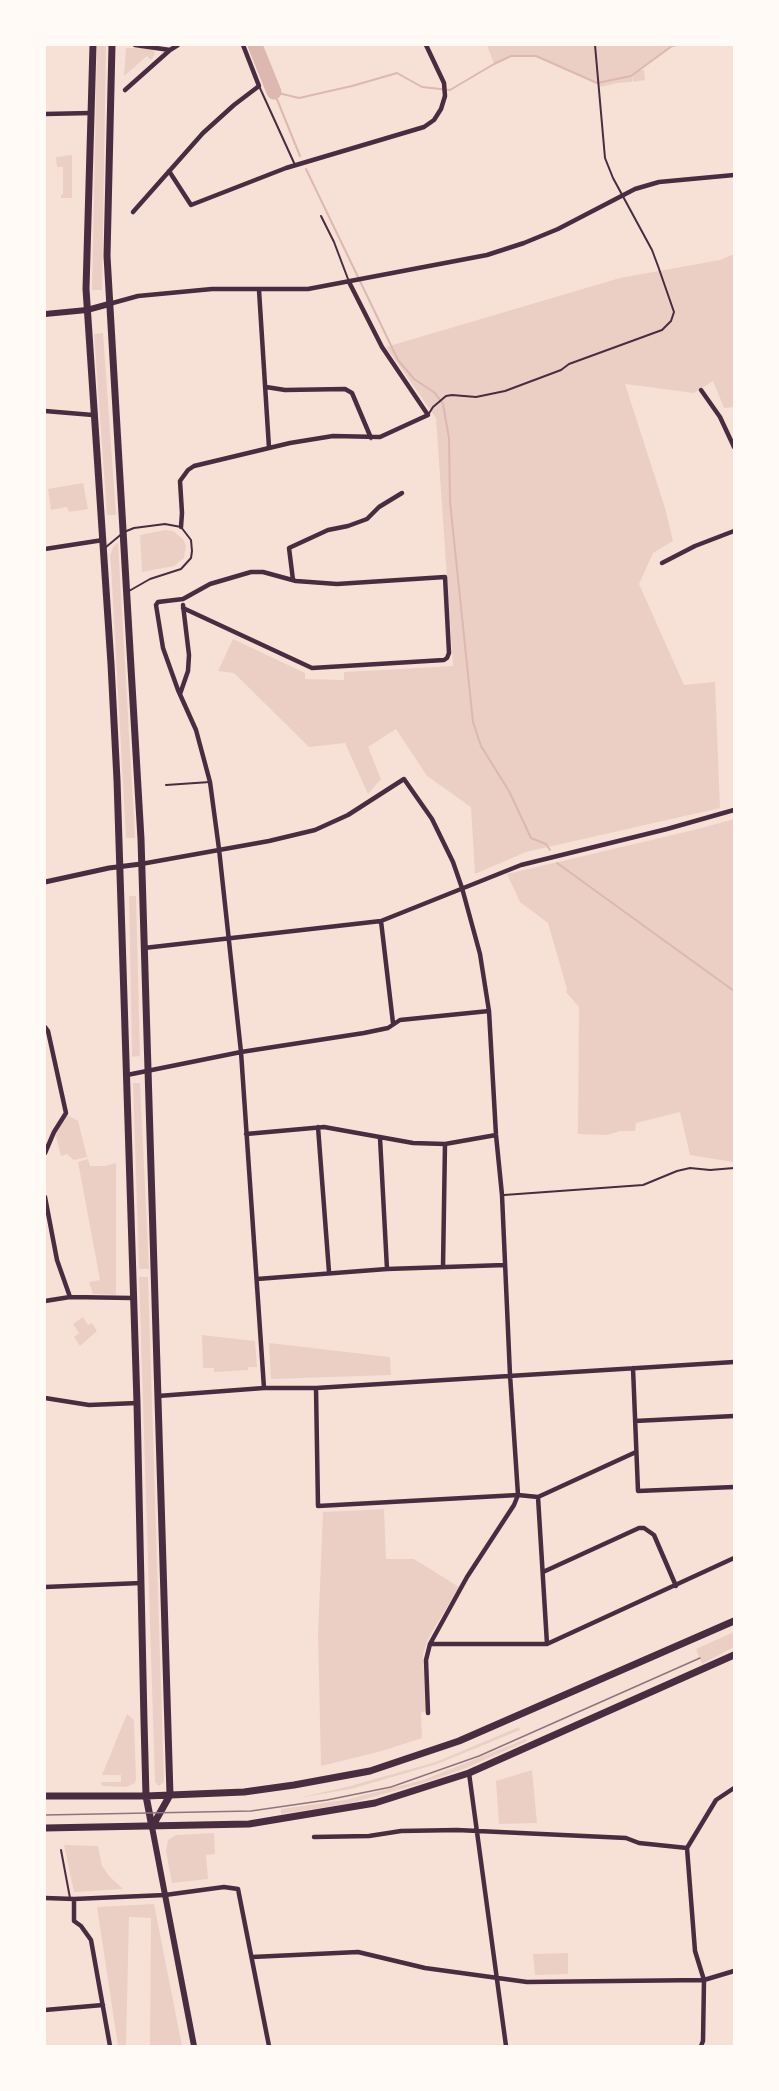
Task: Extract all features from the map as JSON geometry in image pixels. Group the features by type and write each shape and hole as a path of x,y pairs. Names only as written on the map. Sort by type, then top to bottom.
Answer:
{"main road":[{"path":"93,45 86,286 111,664 120,867 137,1403 146,1796 194,2046"},
{"path":"112,45 107,224 109,304 128,591 141,864 170,1795 152,1827"},
{"path":"45,314 87,310 109,304"},
{"path":"45,1796 146,1796 244,1792 370,1771 459,1741 734,1621"},
{"path":"45,1828 249,1824 375,1803 469,1773 734,1655"}],"street":[{"path":"135,45 170,50"},
{"path":"125,90 178,45"},
{"path":"133,212 216,121 259,86 243,45"},
{"path":"170,171 191,205 295,165 424,127 434,120 445,96 444,84 426,45"},
{"path":"45,114 91,112"},
{"path":"109,304 138,296 212,289 308,289 487,255 558,229 622,195 659,182 734,175"},
{"path":"181,527 180,481 194,466 333,436 380,437 428,415 382,347 349,282"},
{"path":"259,290 269,448"},
{"path":"266,387 285,390 345,389 352,393 371,438"},
{"path":"701,390 720,417 734,447"},
{"path":"45,411 93,415"},
{"path":"293,580 289,548 328,530 367,519 379,507 402,493"},
{"path":"662,563 695,546 734,531"},
{"path":"45,549 102,540"},
{"path":"183,608 312,668 444,660 449,653 445,577 337,584 293,580 262,572 251,572 210,584 183,599 158,602 156,605 163,648 196,730 210,782 230,938 241,1052 264,1388"},
{"path":"180,694 188,671 189,655 183,599"},
{"path":"45,882 292,836 325,826 361,808 404,779 432,819 453,861 480,954 489,1011 502,1195 518,1495 514,1505 467,1577 430,1644 426,1660 428,1713"},
{"path":"144,948 381,921 521,865 734,810"},
{"path":"381,921 393,1023"},
{"path":"127,1076 241,1052 364,1033 388,1028 400,1020 489,1011"},
{"path":"45,1027 48,1031 66,1113 45,1153"},
{"path":"246,1134 318,1127 413,1143 445,1144 496,1135"},
{"path":"318,1127 329,1272"},
{"path":"381,1138 387,1269"},
{"path":"443,1267 445,1144"},
{"path":"45,1197 57,1260 70,1297"},
{"path":"257,1279 329,1272 505,1265"},
{"path":"45,1301 70,1297 132,1298"},
{"path":"158,1396 734,1362"},
{"path":"633,1368 638,1491 734,1487"},
{"path":"316,1388 318,1506 518,1495 538,1497 636,1452"},
{"path":"45,1398 89,1405 137,1403"},
{"path":"635,1421 734,1416"},
{"path":"538,1497 547,1644"},
{"path":"543,1572 639,1528 644,1528 654,1535 676,1586"},
{"path":"430,1644 547,1644 676,1586 734,1557"},
{"path":"45,1587 141,1583"},
{"path":"469,1773 506,2046"},
{"path":"701,2046 704,1980 695,1951 687,1848 716,1800 734,1788"},
{"path":"314,1837 369,1836 401,1831 477,1831 626,1838 639,1843 687,1848"},
{"path":"45,1898 165,1895 224,1887 238,1889 269,2046"},
{"path":"72,1898 74,1921 81,1926 91,1940 110,2046"},
{"path":"252,1957 358,1952 425,1968 527,1982 704,1980 734,1971"},
{"path":"45,2010 103,2005"}],"lane":[{"path":"428,415 433,407 446,396 476,397 505,392 561,370 569,364 629,343 667,326 674,312 658,266 609,168 604,151 595,45"},
{"path":"259,86 295,165"},
{"path":"321,216 334,242 349,282"},
{"path":"104,552 108,545 124,532 134,528 165,524 181,527 188,535 192,546 191,556 186,566 176,572 150,579 128,591"},
{"path":"166,785 210,782"},
{"path":"502,1195 643,1185 690,1168 710,1170 734,1168"},
{"path":"61,1850 72,1898"}],"shaded area":[{"path":"97,45 106,45 102,290 92,290"},
{"path":"487,45 677,45 672,46 639,70 644,70 645,80 633,82 632,75 632,82 601,87 598,83 536,56 511,56 494,64"},
{"path":"126,48 150,48 155,54 151,60 147,56 124,76"},
{"path":"72,155 72,198 61,198 63,167 57,167 56,157"},
{"path":"734,254 734,407 724,408 713,381 694,393 625,384 665,508 673,541 653,553 639,584 684,685 715,682 720,808 526,852 475,874 471,807 427,776 396,729 368,747 381,779 368,794 345,743 309,747 234,673 218,671 233,639 305,673 305,679 344,680 344,672 453,666 436,418 386,347 620,278 720,260"},
{"path":"103,333 116,515 107,515 94,334"},
{"path":"83,483 88,509 69,512 67,507 51,510 48,489"},
{"path":"165,530 173,531 183,539 186,546 184,558 174,566 142,572 140,535"},
{"path":"118,542 135,838 126,838 110,556 113,547"},
{"path":"734,819 733,1162 690,1155 680,1112 636,1123 635,1131 620,1131 607,1135 578,1134 579,1007 566,992 548,923 520,902 507,874"},
{"path":"129,896 136,896 140,1056 132,1057"},
{"path":"133,1083 140,1083 149,1269 139,1269"},
{"path":"66,1114 78,1121 87,1157 74,1160 67,1154 61,1156 55,1132"},
{"path":"88,1159 90,1166 116,1163 116,1295 93,1294 89,1282 100,1280 78,1162"},
{"path":"139,1277 148,1277 164,1782 159,1786 155,1782"},
{"path":"83,1317 88,1325 92,1323 97,1331 80,1346 74,1337 79,1333 73,1324"},
{"path":"202,1335 255,1341 257,1367 248,1367 248,1370 214,1372 214,1368 203,1368"},
{"path":"269,1343 390,1357 391,1375 271,1379"},
{"path":"384,1509 386,1559 414,1559 459,1587 429,1637 423,1654 426,1711 421,1713 422,1738 382,1751 321,1766 318,1634 323,1512"},
{"path":"734,1632 734,1647 702,1664 696,1649"},
{"path":"127,1714 134,1720 135,1783 126,1787 102,1786 101,1782 121,1782 121,1775 102,1775"},
{"path":"519,1727 520,1730 437,1764 351,1789 298,1798 436,1762"},
{"path":"526,1739 527,1741 466,1768 423,1783 347,1804 281,1814 281,1809 345,1800 423,1780"},
{"path":"532,1770 537,1823 499,1824 496,1781"},
{"path":"214,1833 215,1854 206,1855 208,1879 172,1883 166,1851 168,1840 176,1835"},
{"path":"64,1845 98,1846 102,1866 123,1889 74,1892"},
{"path":"154,1904 182,2046 150,2046 151,1918 129,1917 126,2046 118,2046 97,1907"},
{"path":"568,1953 568,1974 535,1975 533,1954"}],"waterway":[{"path":"255,45 274,92"},
{"path":"274,92 299,98 397,73 422,87 450,90 511,56 536,56 597,83 631,76 672,46 677,45"},
{"path":"274,92 300,156"},
{"path":"306,169 398,360 414,379 435,393 443,404 449,438 450,502 473,722 481,746 509,791 531,838 546,844 550,850"},
{"path":"557,863 734,991"}],"tram line":[{"path":"45,1815 251,1811 327,1800 391,1787 479,1756 700,1658"}]}
